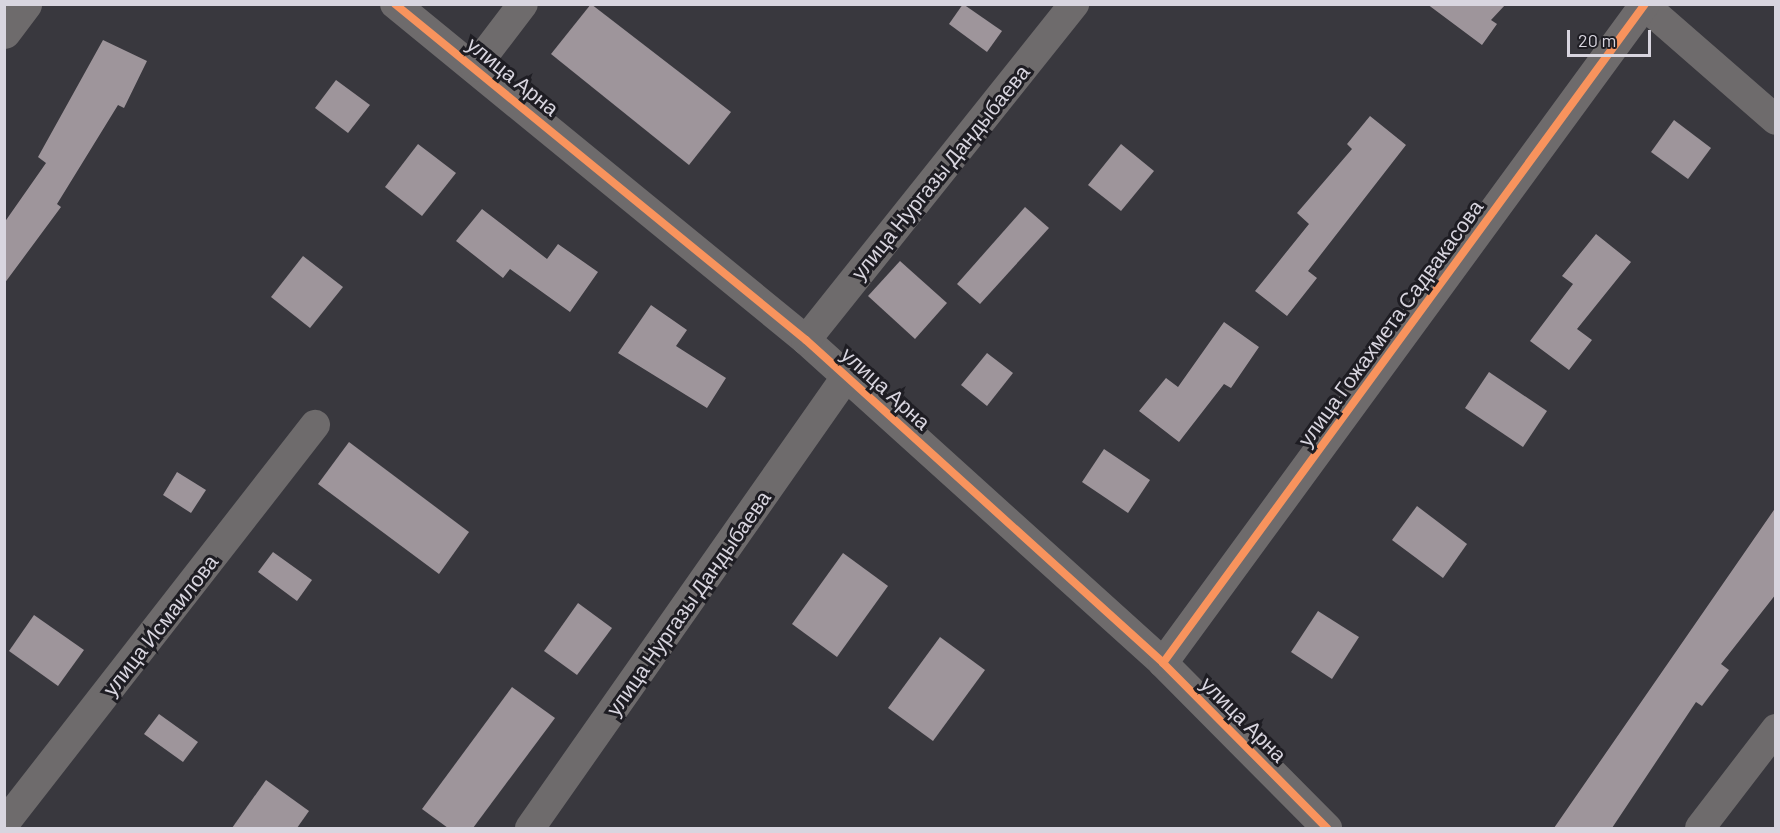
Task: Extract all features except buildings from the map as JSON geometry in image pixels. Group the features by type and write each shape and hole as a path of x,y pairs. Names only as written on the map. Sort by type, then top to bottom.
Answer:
{"street":[{"path":"4,32 25,4"},
{"name":"улица Арна","path":"395,4 475,67 806,340 1164,663 1327,828"},
{"path":"475,67 523,4"},
{"name":"улица Нургазы Дандыбаева","path":"806,340 1074,4"},
{"path":"1644,5 1776,120"},
{"name":"улица Гожахмета Садвакасова","path":"1164,663 1644,5"},
{"name":"улица Нургазы Дандыбаева","path":"530,828 846,377"},
{"name":"улица Исмаилова","path":"4,824 315,425"},
{"path":"1700,828 1776,729"}],"cycle path":[{"path":"395,4 806,340 1163,663 1327,828"},
{"path":"1163,663 1645,4"}]}
